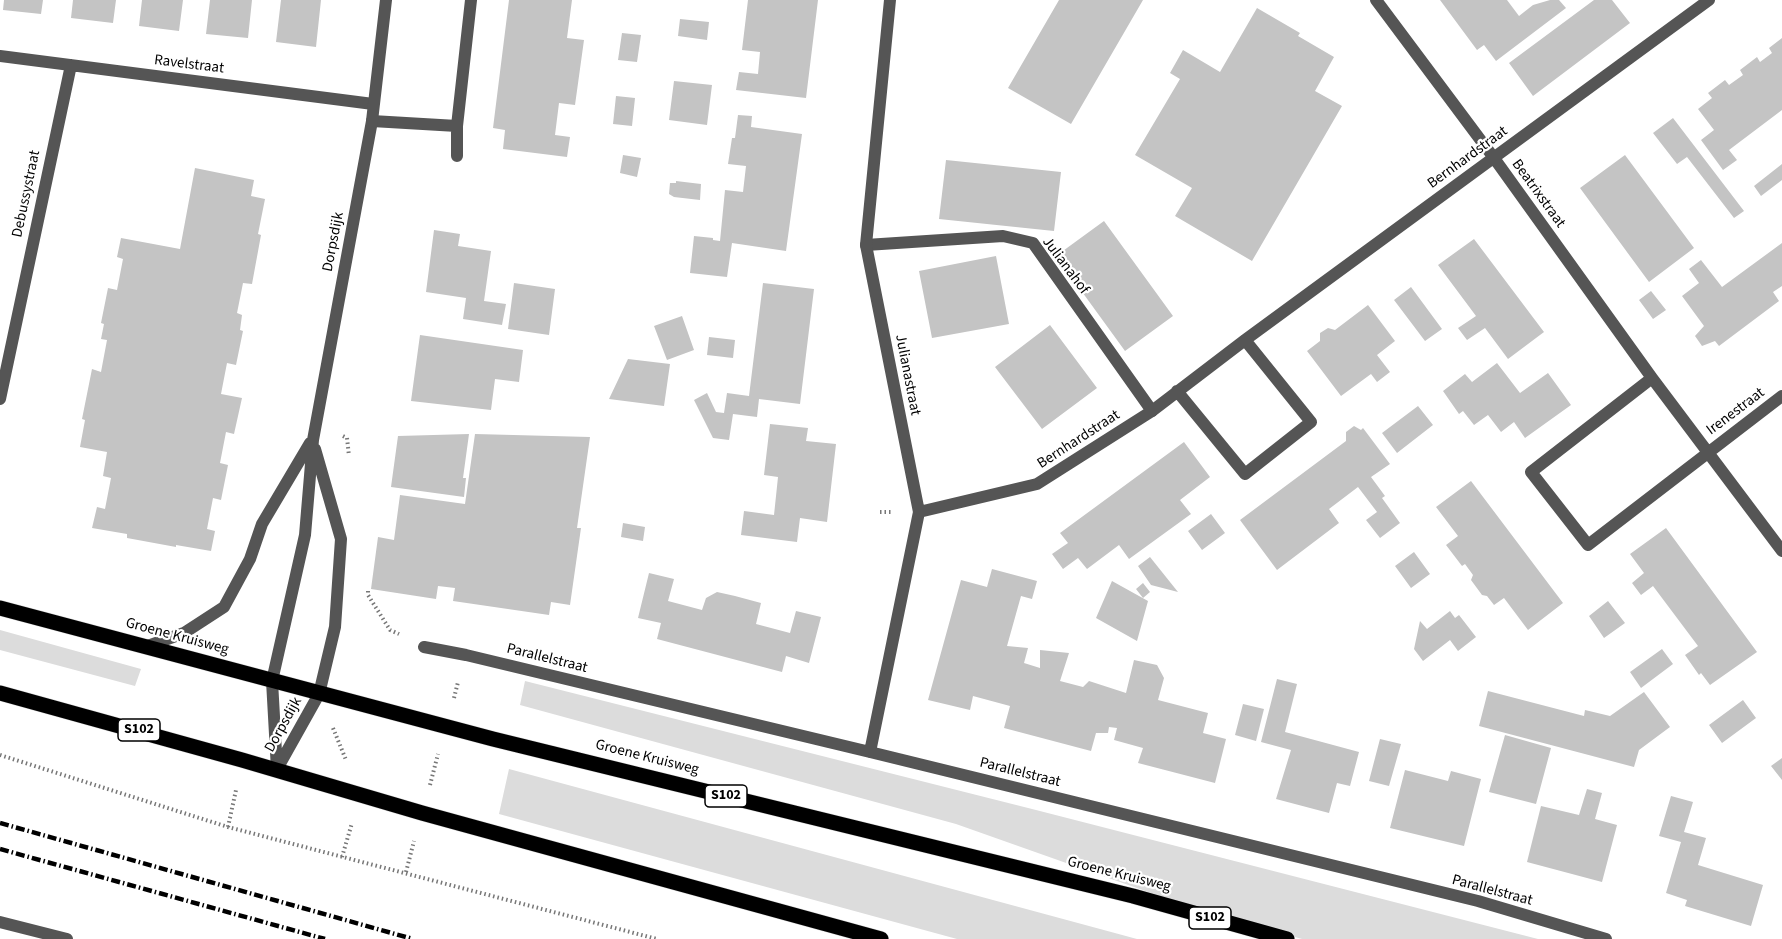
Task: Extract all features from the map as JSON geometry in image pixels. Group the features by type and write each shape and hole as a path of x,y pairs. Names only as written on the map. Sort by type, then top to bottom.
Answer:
{"main road":[{"name":"Groene Kruisweg","path":"0,608 319,694 1133,896 1287,939"},
{"name":"S102","path":"0,693 422,813 880,939"}],"street":[{"name":"Dorpsdijk","path":"277,770 272,681 305,535 312,440 372,121 386,0"},
{"path":"457,156 457,126 471,0"},
{"name":"Julianastraat","path":"870,752 919,512 866,245 890,0"},
{"name":"Beatrixstraat","path":"1376,0 1494,158 1652,378 1782,550"},
{"name":"Bernhardstraat","path":"919,512 1037,484 1152,411 1245,340 1709,0"},
{"name":"Ravelstraat","path":"0,56 373,104"},
{"name":"Debussystraat","path":"0,399 71,65"},
{"path":"372,121 457,126"},
{"name":"Julianahof","path":"866,245 1003,236 1033,243 1152,411"},
{"path":"1177,391 1245,474 1311,422 1245,340"},
{"path":"1652,378 1531,472 1588,545 1708,452"},
{"name":"Irenestraat","path":"1708,452 1782,396"},
{"name":"Dorpsdijk","path":"145,647 184,633 224,607 250,559 262,524 312,440"},
{"name":"Dorpsdijk","path":"277,770 319,694 335,627 341,539 312,440"},
{"name":"Parallelstraat","path":"424,647 466,655 870,752 1478,901 1605,939"},
{"path":"0,922 67,939"}],"path":[{"path":"406,872 466,655"},
{"path":"0,755 228,827 657,939"}],"shaded area":[{"path":"0,630 141,669 135,686 0,650"},
{"path":"525,681 1538,939 1302,939 1199,910 956,824 520,705"},
{"path":"509,769 1137,939 957,939 499,814"}],"building":[{"path":"4,0 43,0 41,14 3,10"},
{"path":"73,0 116,0 113,23 71,18"},
{"path":"142,0 183,0 179,31 139,26"},
{"path":"210,0 252,0 248,38 206,34"},
{"path":"281,0 321,0 316,47 276,42"},
{"path":"509,0 572,0 567,38 584,40 575,105 559,103 555,135 570,137 567,157 503,149 505,130 493,128"},
{"path":"748,0 818,0 806,98 736,90 739,72 758,74 760,52 742,50"},
{"path":"1059,0 1143,0 1071,124 1008,88"},
{"path":"1440,0 1507,0 1519,16 1533,5 1550,0 1559,0 1566,8 1496,61 1484,45 1477,50"},
{"path":"1594,0 1612,0 1630,23 1533,96 1509,63"},
{"path":"1257,8 1300,33 1298,36 1334,57 1315,91 1342,106 1252,261 1175,216 1192,188 1135,155 1180,79 1170,73 1183,50 1220,72"},
{"path":"680,19 709,22 707,40 678,36"},
{"path":"622,33 641,35 637,62 618,60"},
{"path":"1782,38 1782,110 1729,150 1737,160 1723,170 1701,140 1714,130 1698,109 1712,98 1708,93 1725,80 1729,85 1743,75 1740,70 1757,57 1760,62 1772,53 1769,48"},
{"path":"674,81 712,85 707,125 669,120"},
{"path":"616,96 635,98 632,126 613,124"},
{"path":"738,115 752,116 751,127 802,134 786,251 732,243 727,277 690,273 694,236 720,241 725,190 743,192 746,166 728,164"},
{"path":"1673,118 1744,211 1734,218 1687,157 1677,164 1653,133"},
{"path":"623,155 641,158 637,177 620,173"},
{"path":"1625,155 1694,248 1649,282 1580,188"},
{"path":"946,160 1061,172 1054,231 939,219"},
{"path":"1782,164 1782,180 1761,196 1754,186"},
{"path":"195,168 254,180 251,196 265,199 252,284 243,283 237,313 242,315 240,330 243,331 236,365 227,363 221,394 242,398 234,434 226,432 220,463 228,465 221,500 213,498 207,529 215,531 211,551 127,538 127,534 92,528 97,507 105,509 111,478 103,476 107,452 80,447 85,420 82,419 92,369 101,372 107,340 101,339 104,324 101,323 108,288 117,290 123,259 117,257 121,238 180,249"},
{"path":"676,181 701,184 700,200 674,197 669,194 670,183 676,183"},
{"path":"1104,221 1173,316 1125,351 1056,256"},
{"path":"434,230 460,234 458,246 491,251 484,301 506,304 502,325 463,319 466,298 426,292"},
{"path":"1474,239 1544,332 1508,359 1485,328 1467,340 1458,328 1476,316 1438,265"},
{"path":"1782,243 1782,286 1773,292 1779,301 1719,346 1715,341 1702,346 1695,336 1704,326 1682,296 1699,283 1689,269 1701,260 1722,287"},
{"path":"996,256 1009,324 932,338 919,271"},
{"path":"514,283 555,289 549,335 508,329"},
{"path":"763,283 814,289 800,404 759,399 757,417 733,414 729,440 713,438 694,400 707,393 716,412 724,413 727,393 749,396"},
{"path":"1411,287 1442,329 1425,341 1394,300"},
{"path":"1651,291 1666,310 1653,319 1639,300"},
{"path":"1368,305 1395,341 1377,355 1390,372 1377,382 1371,374 1341,396 1307,351 1320,341 1320,333 1328,328 1335,330"},
{"path":"682,316 694,350 667,360 654,326"},
{"path":"1050,325 1097,388 1042,429 995,367"},
{"path":"420,335 523,350 519,382 495,379 491,410 411,401"},
{"path":"709,337 735,340 733,358 707,355"},
{"path":"628,359 670,364 664,406 609,399"},
{"path":"1497,363 1520,393 1548,373 1571,405 1525,438 1514,422 1501,432 1488,415 1474,425 1463,411 1459,414 1443,391 1465,374 1472,382"},
{"path":"1418,406 1433,425 1397,453 1382,433"},
{"path":"770,424 808,428 806,441 836,444 827,522 800,518 797,542 741,535 744,511 774,515 778,477 764,475"},
{"path":"1354,426 1361,430 1363,428 1390,464 1371,477 1385,496 1382,498 1400,523 1380,538 1366,520 1377,512 1358,487 1329,509 1339,523 1277,570 1240,520 1346,441 1346,432"},
{"path":"469,434 463,478 466,478 464,497 391,487 398,436"},
{"path":"475,434 590,437 577,528 581,528 570,605 551,602 549,615 453,601 455,588 438,586 436,599 371,589 378,537 394,540 400,495 465,504"},
{"path":"1184,442 1210,477 1180,500 1191,514 1129,559 1119,545 1087,569 1078,558 1063,569 1052,554 1068,543 1060,533"},
{"path":"1471,481 1563,603 1528,630 1504,598 1494,605 1487,596 1482,595 1471,580 1473,575 1465,564 1462,566 1446,545 1458,536 1436,507"},
{"path":"1211,514 1225,533 1202,550 1188,531"},
{"path":"623,523 645,527 643,541 621,537"},
{"path":"1666,528 1757,652 1710,685 1701,673 1699,675 1685,655 1698,646 1653,586 1641,595 1632,583 1644,573 1630,554"},
{"path":"1414,552 1430,574 1411,588 1395,566"},
{"path":"1150,557 1178,592 1151,585 1138,566"},
{"path":"992,569 1037,581 1032,599 1021,596 1007,646 1028,648 1024,663 1040,668 1040,650 1069,653 1060,681 1083,687 1089,681 1126,693 1134,660 1157,665 1164,678 1158,700 1208,713 1203,733 1226,739 1215,783 1138,763 1143,748 1114,740 1117,728 1109,727 1108,733 1096,733 1091,751 1004,728 1010,706 973,696 970,710 928,700 961,580 987,587"},
{"path":"649,573 674,579 668,601 702,610 706,598 717,592 735,596 761,603 756,624 790,633 796,611 821,617 809,663 786,656 782,672 657,639 661,623 638,618"},
{"path":"1112,581 1148,601 1137,641 1096,618"},
{"path":"1143,583 1150,592 1143,598 1136,589"},
{"path":"1608,601 1625,623 1604,638 1589,616"},
{"path":"1450,611 1455,618 1459,615 1476,637 1458,651 1450,640 1423,661 1414,649 1420,621 1427,629"},
{"path":"1662,649 1673,664 1641,688 1630,672"},
{"path":"1277,679 1297,684 1285,732 1359,752 1350,786 1337,783 1329,813 1276,799 1291,750 1261,742"},
{"path":"1488,691 1584,716 1585,710 1610,716 1644,692 1670,727 1639,750 1634,767 1479,726"},
{"path":"1743,700 1756,718 1722,743 1709,725"},
{"path":"1243,704 1264,709 1256,741 1235,735"},
{"path":"1505,735 1551,748 1536,804 1489,792"},
{"path":"1380,739 1401,744 1389,786 1369,781"},
{"path":"1782,758 1782,780 1771,766"},
{"path":"1405,770 1448,781 1451,771 1481,779 1464,846 1390,828"},
{"path":"1587,789 1602,793 1595,819 1617,825 1602,882 1527,862 1541,806 1579,815"},
{"path":"1671,796 1693,802 1684,832 1706,838 1698,865 1763,885 1751,926 1685,906 1687,900 1666,893 1681,842 1659,836"}],"railway":[{"path":"0,823 413,939"},
{"path":"0,849 325,939"}]}
